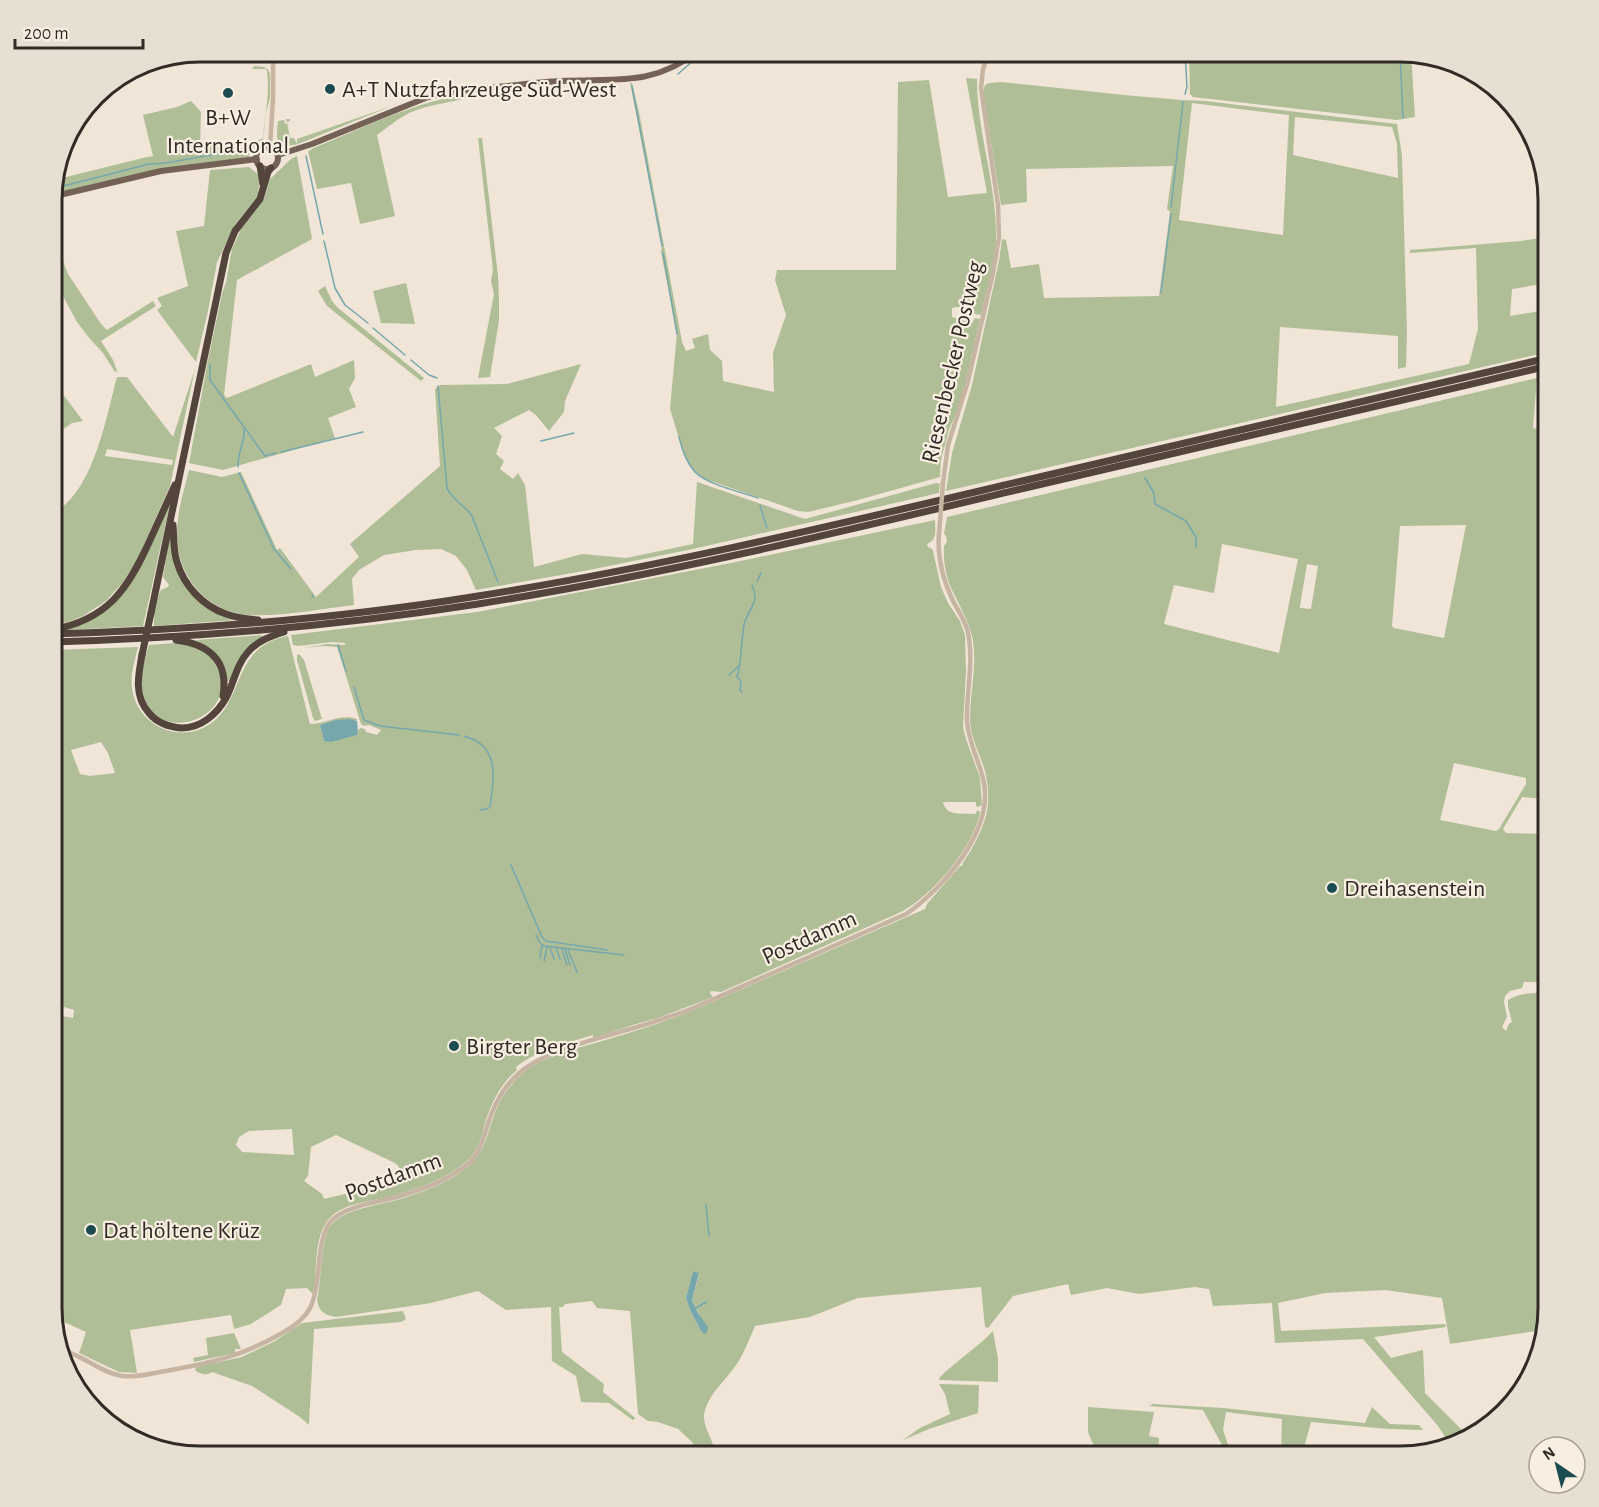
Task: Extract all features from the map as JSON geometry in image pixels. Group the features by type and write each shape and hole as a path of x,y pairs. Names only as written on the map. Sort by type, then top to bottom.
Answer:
{"highway":[{"path":"258,163 264,187"},
{"path":"271,168 260,199 235,231 226,253 142,655 138,681 139,694 144,706 156,720 168,726 190,727 209,718 225,699 237,668 247,652 281,627"},
{"path":"62,642 161,638 281,627 365,612 475,597 663,562 947,499 1537,361"},
{"path":"297,623 364,620 465,606 638,575 897,518 1537,369"},
{"path":"62,629 91,617 114,600 123,590 139,564 180,474"},
{"path":"172,513 174,549 180,572 195,594 205,603 226,614 272,622 281,627"},
{"path":"62,632 204,628 272,622"},
{"path":"161,638 192,642 211,652 223,674 224,690 220,706"}],"main road":[{"path":"278,155 312,144 428,97 448,92 566,81 625,80 648,77 673,68 682,62"},
{"path":"62,194 157,172 258,163 265,168 271,168 278,161 278,155 275,150 266,147 260,150 257,156 258,163"}],"street":[{"name":"Riesenbecker Postweg","path":"920,905 931,895 969,847 981,822 985,807 981,770 967,721 969,638 964,622 943,579 938,544 948,445 968,381 999,237 998,205 981,88 981,75 986,61"},
{"path":"270,147 273,62"},
{"name":"Postdamm","path":"69,1352 118,1376 129,1377 225,1359 260,1345 292,1327 311,1306 318,1282 324,1232 331,1221 347,1211 428,1187 461,1170 473,1160 482,1146 499,1098 513,1079 526,1067 570,1047 691,1009 906,914 920,905"}],"green space":[{"path":"1189,61 1399,61 1412,62 1415,117 1397,120 1193,97 1190,94"},
{"path":"254,66 264,67 270,74 270,98 266,113 268,88 267,71 252,69"},
{"path":"966,78 977,79 980,119 993,198 996,247 981,315 960,307 952,308 952,317 972,323 975,318 980,319 963,394 949,429 941,460 940,477 808,512 798,511 705,479 692,469 684,455 670,409 677,333 630,83 632,83 639,112 682,342 686,351 695,348 692,339 708,334 710,350 722,361 723,381 774,392 773,353 786,315 775,280 777,270 896,270 898,82 929,80 948,197 987,193"},
{"path":"1002,82 1205,101 1397,124 1402,156 1406,367 1398,369 1398,336 1280,327 1276,407 1469,364 1478,329 1476,248 1410,253 1410,250 1537,239 1537,285 1512,289 1510,316 1537,311 1537,355 946,491 952,453 972,385 1002,239 1006,240 1011,268 1039,264 1044,298 1159,296 1170,212 1167,209 1173,166 1026,169 1027,202 1001,205 983,91 985,85","holes":["1192,103 1289,115 1283,235 1179,220","1295,117 1392,127 1397,144 1398,178 1293,155"]},
{"path":"469,94 475,96 425,107 409,113 377,135 395,216 360,224 351,183 317,189 308,151 311,149 408,109"},
{"path":"191,101 201,112 200,146 242,148 245,151 255,142 263,138 266,116 263,140 256,143 249,157 62,193 64,178 153,156 143,115 177,107"},
{"path":"392,106 298,144 285,145 277,139 278,121 284,120 285,124 286,119 290,119 287,122 290,138 294,138 297,144 297,139"},
{"path":"478,138 482,138 498,276 499,320 490,377 478,378 494,294"},
{"path":"297,156 312,239 237,280 224,395 227,398 311,364 315,377 354,360 355,378 349,389 356,407 328,418 335,438 223,470 189,463 232,249 241,229 264,199 270,179"},
{"path":"249,167 260,176 257,197 236,223 217,262 196,362 157,310 162,306 157,298 188,286 176,231 204,226 210,170"},
{"path":"62,258 68,274 107,330 153,301 156,306 101,341 113,360 117,371 115,372 103,353 77,322 62,294"},
{"path":"406,283 415,324 381,323 373,291"},
{"path":"325,286 337,307 424,378 421,381 327,306 318,291"},
{"path":"581,364 565,401 564,412 549,431 529,410 494,428 502,436 496,454 504,461 500,469 513,479 518,473 525,485 534,567 582,554 626,558 693,544 697,482 805,519 936,483 940,484 939,493 693,549 476,590 467,570 456,556 441,549 384,555 359,570 352,579 354,605 301,612 248,615 233,612 207,599 188,577 178,548 177,525 189,470 222,477 241,472 277,550 280,548 316,597 359,557 350,544 440,466 435,389 440,385 507,384"},
{"path":"195,369 170,486 137,560 123,582 106,601 83,616 62,623 62,506 77,490 96,454 117,377 127,377 173,437","holes":["107,449 173,460 172,465 105,456"]},
{"path":"1537,378 1533,428 1537,429 1538,798 1522,797 1503,829 1506,833 1538,834 1538,983 1524,982 1522,988 1510,991 1505,996 1507,1017 1502,1027 1506,1031 1512,1022 1508,1000 1538,991 1538,1307 1535,1331 1450,1344 1442,1298 1385,1290 1325,1293 1278,1303 1281,1331 1445,1324 1446,1327 1374,1337 1391,1358 1423,1350 1425,1393 1461,1430 1445,1437 1363,1339 1275,1343 1272,1303 1213,1306 1209,1289 1195,1287 1139,1294 1107,1288 1071,1295 1068,1284 1013,1296 988,1328 985,1327 981,1287 858,1298 810,1317 755,1326 746,1348 706,1408 704,1420 713,1446 695,1446 678,1429 648,1421 638,1414 630,1311 597,1308 592,1301 565,1304 559,1307 562,1352 604,1384 603,1392 634,1417 633,1420 609,1403 581,1402 576,1376 552,1361 551,1307 506,1310 478,1291 431,1303 336,1317 326,1314 319,1307 317,1300 324,1243 329,1228 335,1221 363,1208 404,1198 428,1189 465,1169 482,1150 503,1096 522,1074 533,1066 559,1054 643,1029 694,1010 925,909 962,866 984,821 988,793 985,772 970,725 974,646 966,620 949,582 944,546 947,542 944,534 947,517","holes":["1466,525 1444,638 1394,628 1392,626 1400,526","1222,544 1298,559 1279,653 1164,624 1174,585 1214,593","1307,564 1318,566 1311,609 1300,608","1454,763 1526,778 1526,784 1496,831 1440,820","693,1271 699,1274 692,1300 707,1330 704,1334 686,1298"]},
{"path":"62,393 83,421 72,423 62,430"},
{"path":"172,495 143,626 66,630 118,598"},
{"path":"935,520 933,540 927,544 933,551 941,587 965,635 963,727 980,778 982,805 976,806 976,802 943,802 951,812 976,814 977,810 980,812 976,826 961,855 938,883 926,895 901,912 721,992 711,991 713,997 658,1018 593,1038 593,1035 563,1044 524,1061 516,1067 517,1070 498,1093 488,1113 476,1150 462,1165 424,1186 356,1204 332,1216 319,1239 313,1294 307,1288 286,1289 281,1305 251,1324 234,1329 231,1315 130,1330 137,1373 119,1372 79,1353 86,1332 63,1321 62,1316 62,1016 73,1018 74,1010 62,1006 62,650 138,647 133,667 132,688 140,710 147,719 167,730 189,732 201,729 216,720 226,708 246,665 255,652 269,642 288,636 310,724 345,717 357,719 357,721 320,725 324,741 358,731 360,728 377,735 381,730 361,724 337,647 303,648 346,643 332,642 298,646 293,645 291,635 477,612 731,563","holes":["101,742 108,753 115,773 90,776 80,774 71,750","292,1129 294,1155 242,1152 236,1145 239,1137 249,1131","336,1135 395,1163 400,1169 401,1177 383,1185 324,1199 322,1194 304,1181 308,1176 311,1147"]},
{"path":"171,529 171,537 190,591 236,620 154,626 157,598 161,590 169,585 163,577"},
{"path":"262,635 230,681 227,681 212,650 195,640"},
{"path":"176,643 196,647 210,656 217,668 221,686 217,702 206,714 192,721 175,723 160,718 148,706 142,681 143,665 149,645"},
{"path":"299,654 304,660 322,719 315,721 313,718 297,660"},
{"path":"403,1311 406,1319 401,1322 314,1329 309,1425 252,1386 212,1372 203,1374 195,1370 196,1367 242,1357 275,1341 302,1323"},
{"path":"993,1331 998,1359 998,1382 940,1380 939,1378"},
{"path":"234,1333 241,1349 235,1349 235,1353 194,1362 193,1358 208,1355 206,1338"},
{"path":"939,1384 979,1385 978,1413 903,1440 920,1428 950,1414 945,1394"},
{"path":"1153,1404 1223,1408 1365,1423 1372,1407 1390,1424 1419,1425 1423,1430 1311,1422 1304,1446 1281,1446 1282,1419 1226,1412 1223,1430 1229,1446 1223,1446 1203,1410 1149,1406"},
{"path":"1088,1407 1154,1412 1149,1436 1159,1438 1159,1446 1095,1446 1088,1432"}],"water":[{"path":"350,719 357,721 357,735 331,742 324,741 320,725"},
{"path":"693,1271 699,1273 692,1300 708,1327 704,1334 686,1298"}],"waterway":[{"path":"1185,94 1187,87 1186,61"},
{"path":"1400,61 1403,118"},
{"path":"678,74 692,62"},
{"path":"632,86 662,246"},
{"path":"1171,207 1183,102"},
{"path":"63,186 149,164 241,152"},
{"path":"306,156 323,234"},
{"path":"1161,293 1171,214"},
{"path":"324,241 335,288 345,305 368,323"},
{"path":"663,253 677,334"},
{"path":"373,328 405,355"},
{"path":"411,360 429,375 437,378"},
{"path":"210,364 210,380 265,456 276,453"},
{"path":"438,386 447,488 472,516 498,582"},
{"path":"238,467 244,430"},
{"path":"281,452 363,432"},
{"path":"541,441 574,433"},
{"path":"679,437 687,460 700,476 715,484 758,498"},
{"path":"239,473 274,549 291,569"},
{"path":"1145,478 1154,493 1155,504 1186,521 1196,537 1196,547"},
{"path":"760,505 767,528"},
{"path":"757,582 761,573"},
{"path":"742,692 740,690 741,681 737,677 744,625 755,599 752,585"},
{"path":"338,645 346,671"},
{"path":"729,675 740,665"},
{"path":"354,687 364,720 380,726 459,735"},
{"path":"464,736 485,748 492,763 493,781 490,807 480,810"},
{"path":"511,865 542,937 546,941 607,950"},
{"path":"536,935 544,946 624,955"},
{"path":"540,958 542,945"},
{"path":"544,961 547,947"},
{"path":"550,948 554,959"},
{"path":"556,948 560,959"},
{"path":"562,949 567,965"},
{"path":"565,949 570,965"},
{"path":"568,950 577,972"},
{"path":"706,1204 709,1236"},
{"path":"694,1309 706,1302"}],"place":[{"name":"A+T Nutzfahrzeuge Süd-West","path":"330,89"},
{"name":"B+W International","path":"228,93"},
{"name":"Dreihasenstein","path":"1332,888"},
{"name":"Birgter Berg","path":"454,1046"},
{"name":"Dat höltene Krüz","path":"91,1230"}]}
